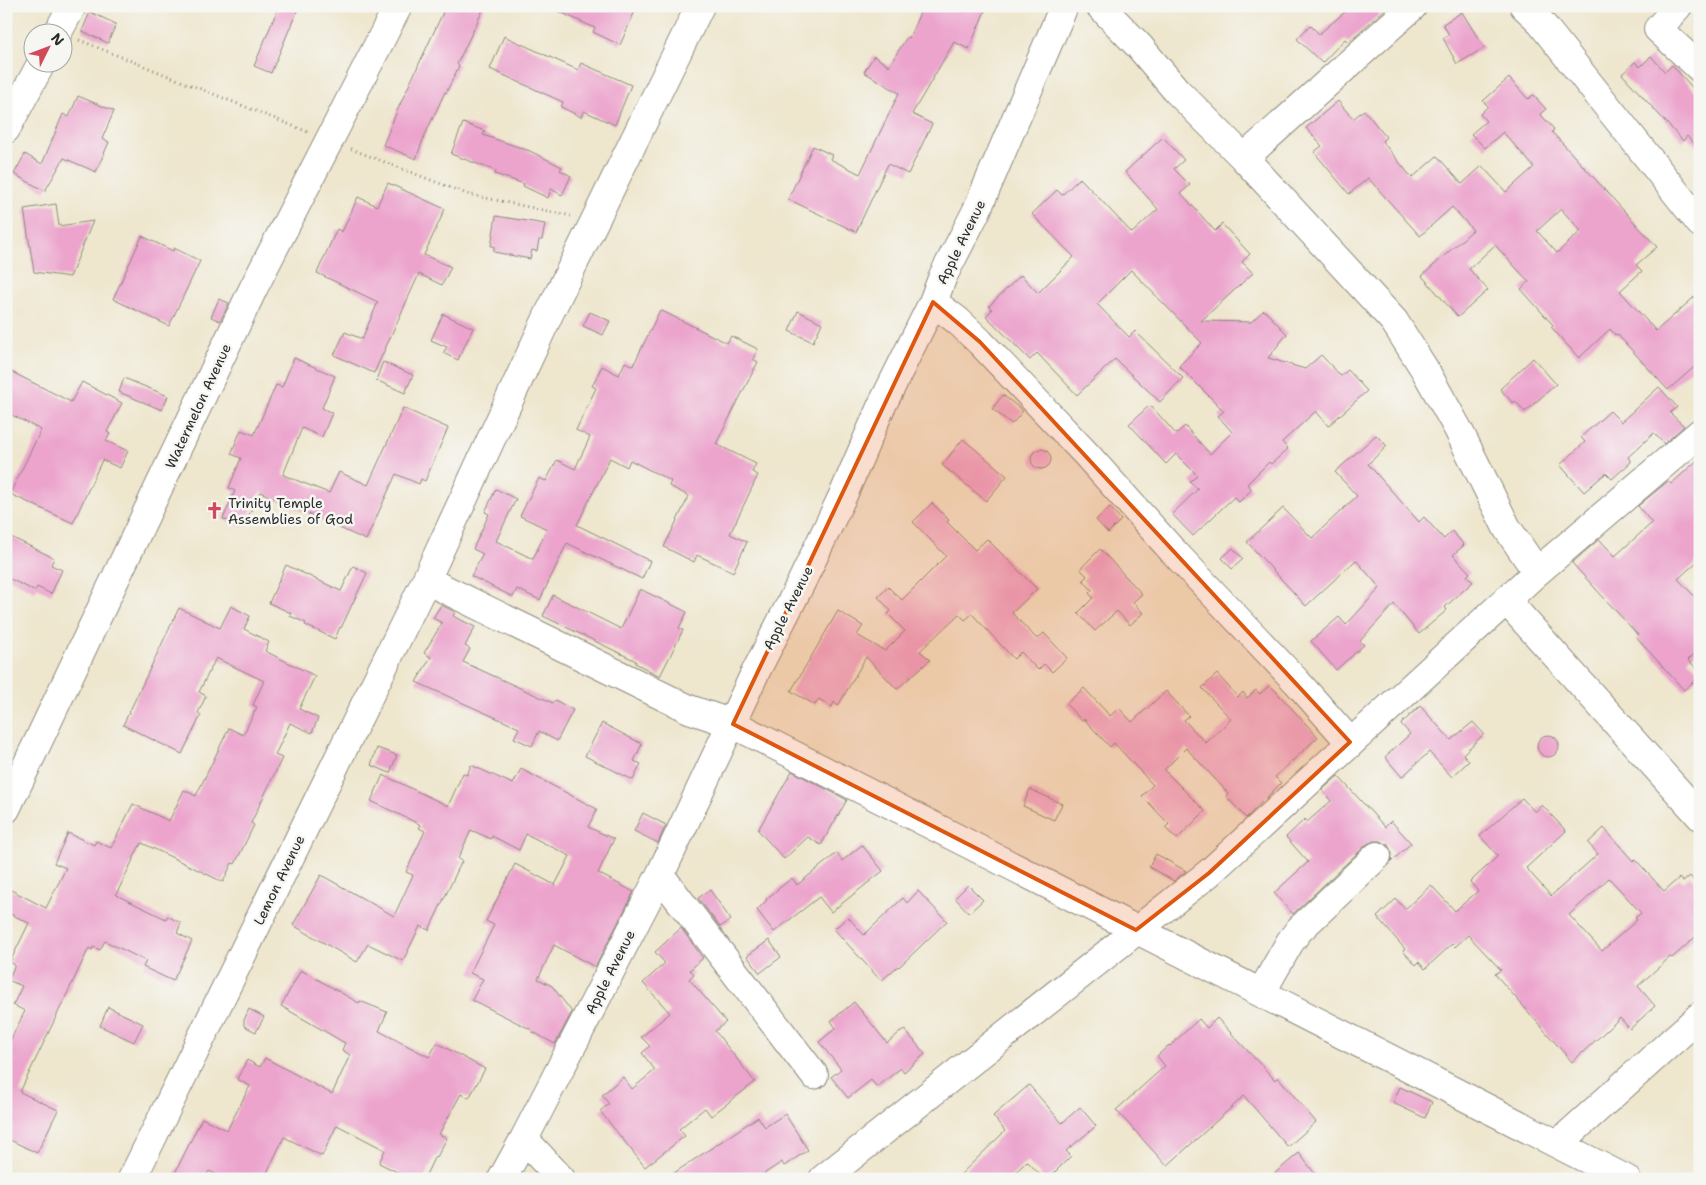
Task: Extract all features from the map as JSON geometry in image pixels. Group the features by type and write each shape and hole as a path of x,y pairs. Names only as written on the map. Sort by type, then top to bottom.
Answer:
{"street":[{"path":"63,22 72,6"},
{"name":"Watermelon Avenue","path":"6,809 253,289 398,6"},
{"name":"Lemon Avenue","path":"132,1179 426,580 549,314 700,6"},
{"path":"1100,6 1139,46 1176,90 1244,158 1394,321 1426,370 1507,528 1537,572"},
{"path":"1244,158 1413,6"},
{"path":"1678,6 1658,29 1700,68"},
{"path":"1536,10 1700,223"},
{"name":"Apple Avenue","path":"502,1179 660,875 756,673 801,584 844,493 881,407 933,302 943,276 976,212 1060,17"},
{"path":"6,128 37,72"},
{"path":"933,302 958,321 980,342 1297,682 1350,742"},
{"path":"823,1179 1209,873 1537,572 1700,433"},
{"path":"426,580 688,708 732,724 1626,1179"},
{"path":"1506,600 1700,816"},
{"path":"1261,993 1290,942 1299,930 1377,856"},
{"path":"660,875 814,1074"},
{"path":"1558,1144 1700,1016"},
{"path":"524,1139 561,1179"}],"highlighted area":[{"path":"933,302 980,342 1350,742 1209,873 1136,930 733,724"}],"building":[{"path":"279,6 299,6 271,73 254,66"},
{"path":"446,6 485,6 457,64 459,66 424,137 416,159 383,145"},
{"path":"547,6 625,6 635,11 620,45 593,32 595,28"},
{"path":"923,6 987,6 969,49 954,42 912,114 932,124 908,174 888,164 856,232 788,199 813,146 832,155 830,159 860,174 899,93 864,72 874,56 889,66 907,37 909,38"},
{"path":"1352,6 1389,6 1348,42 1345,39 1322,63 1297,39 1310,25 1319,34"},
{"path":"90,12 116,24 108,43 82,31"},
{"path":"1462,12 1484,48 1457,64 1443,38 1449,35 1443,24"},
{"path":"504,36 578,70 581,63 631,85 615,125 584,111 581,117 561,107 563,102 490,69"},
{"path":"1651,56 1665,72 1672,65 1700,96 1700,150 1687,136 1683,141 1622,74 1635,62 1640,67"},
{"path":"1509,78 1528,99 1533,95 1546,109 1540,114 1554,129 1552,132 1657,247 1636,265 1642,271 1620,291 1656,331 1700,292 1700,362 1668,390 1617,334 1615,335 1610,329 1579,358 1521,289 1529,282 1495,245 1469,269 1488,290 1458,317 1422,276 1473,230 1452,207 1420,236 1368,178 1349,194 1314,152 1322,146 1306,128 1338,101 1353,119 1364,110 1386,137 1382,141 1412,178 1437,156 1462,184 1482,166 1506,192 1534,167 1503,132 1485,148 1471,134 1486,121 1480,114 1488,106 1483,101","holes":["1561,209 1581,231 1557,253 1537,231"]},
{"path":"78,96 114,111 102,139 109,142 96,172 64,158 45,191 14,174 25,154 42,164 63,114 69,117"},
{"path":"463,123 485,131 483,135 530,151 562,167 560,170 571,176 562,195 551,189 548,198 523,186 524,184 495,174 496,171 451,154"},
{"path":"1163,137 1184,160 1174,169 1190,185 1181,193 1215,231 1222,224 1250,254 1242,262 1253,273 1201,321 1251,322 1264,310 1287,334 1268,358 1305,369 1321,355 1341,376 1348,370 1367,391 1328,426 1316,411 1282,442 1288,449 1271,464 1269,462 1247,484 1252,489 1239,502 1234,497 1193,536 1172,514 1198,489 1190,482 1197,475 1176,454 1166,464 1129,424 1150,405 1176,434 1185,426 1210,454 1232,432 1218,416 1224,411 1179,366 1202,343 1131,270 1097,304 1129,337 1135,331 1183,378 1160,402 1115,359 1077,395 1037,353 1030,360 986,316 992,310 989,306 1021,275 1038,293 1074,257 1032,214 1057,190 1062,195 1080,178 1132,233 1158,209 1125,172"},
{"path":"388,183 445,209 424,255 451,267 442,285 419,274 374,373 334,355 345,332 362,339 378,302 317,273 337,229 342,232 358,197 377,206"},
{"path":"56,204 59,226 93,221 70,277 34,272 24,209"},
{"path":"496,216 545,224 542,240 539,240 537,251 532,250 530,259 494,252 494,246 491,246"},
{"path":"142,236 173,251 174,248 200,261 169,326 113,299"},
{"path":"219,299 229,303 220,321 211,317"},
{"path":"660,310 727,343 731,336 758,349 753,359 758,362 716,444 756,464 752,472 758,475 730,534 747,542 733,572 697,555 694,562 664,547 689,496 669,486 671,481 630,460 627,467 610,458 577,525 650,561 642,579 567,543 540,600 517,589 513,597 471,576 483,554 473,549 489,514 485,512 496,489 516,499 496,541 533,559 547,529 520,516 539,478 546,481 557,460 575,469 590,437 576,430 596,388 592,386 602,366 619,375 625,362 633,366"},
{"path":"798,311 822,323 813,342 789,331"},
{"path":"590,312 610,321 603,335 583,326"},
{"path":"443,314 473,328 458,360 443,353 447,347 431,340"},
{"path":"294,358 335,376 322,408 332,413 322,437 302,428 283,475 329,493 339,472 368,485 403,408 448,428 425,481 421,479 419,484 396,474 366,540 260,492 243,527 223,519 235,491 229,488 241,458 231,454 241,430 254,435 276,385 282,387"},
{"path":"1533,358 1556,384 1525,412 1515,401 1513,403 1500,389"},
{"path":"383,362 413,375 405,393 376,380"},
{"path":"6,369 71,402 82,382 122,403 107,432 110,434 106,441 128,451 120,468 102,460 73,523 10,494 41,430 6,412"},
{"path":"124,378 168,396 162,410 119,392"},
{"path":"1659,387 1677,407 1670,413 1684,426 1664,444 1654,433 1628,457 1631,462 1612,479 1606,473 1584,492 1560,465 1585,442 1581,437 1610,411 1621,422"},
{"path":"1003,395 1023,411 1012,424 992,409"},
{"path":"1376,435 1387,446 1368,464 1419,522 1424,517 1444,539 1452,531 1464,545 1453,555 1470,573 1467,576 1473,582 1445,607 1447,610 1419,634 1394,604 1360,641 1364,645 1336,670 1311,641 1339,617 1346,625 1380,588 1356,560 1306,606 1247,542 1283,508 1312,538 1357,496 1335,472"},
{"path":"963,439 1007,476 986,501 942,465"},
{"path":"1037,449 1045,449 1051,455 1051,463 1045,469 1037,469 1031,463 1031,455"},
{"path":"1700,458 1700,559 1678,579 1700,602 1700,649 1688,660 1700,672 1700,676 1684,690 1636,637 1638,635 1572,563 1599,539 1615,556 1652,523 1638,506 1668,481 1671,484"},
{"path":"932,503 949,520 947,522 975,550 987,539 1037,589 1012,613 1037,639 1044,633 1067,658 1052,672 1044,664 1038,670 1021,652 1014,659 972,614 965,620 959,614 920,651 930,660 897,689 866,657 838,706 834,702 832,707 819,699 815,705 791,691 838,611 863,626 857,635 885,651 905,631 888,614 891,611 878,597 888,587 902,600 946,556 913,522"},
{"path":"1110,507 1121,520 1108,533 1096,520"},
{"path":"11,537 54,558 51,565 62,570 51,594 37,587 35,591 6,577 6,548"},
{"path":"1233,548 1243,559 1232,569 1222,558"},
{"path":"1100,549 1142,594 1133,602 1143,613 1130,625 1117,611 1095,631 1078,613 1093,598 1089,593 1092,590 1083,580 1087,576 1080,569"},
{"path":"286,565 341,591 353,566 367,573 335,639 305,625 306,623 290,616 291,613 269,603"},
{"path":"640,589 687,612 679,628 683,630 660,676 635,663 636,661 543,616 553,595 621,629"},
{"path":"441,605 455,612 453,616 475,627 465,646 470,649 463,662 553,703 555,700 573,710 557,741 539,731 532,746 514,738 519,728 416,682 431,657 424,653 442,623 433,618"},
{"path":"231,606 250,616 244,629 269,642 265,651 315,676 299,709 318,718 312,733 290,723 275,755 282,758 251,823 254,825 235,864 232,863 223,882 142,843 139,847 116,895 166,919 167,916 181,923 177,933 192,941 173,981 143,967 146,961 105,941 100,950 93,947 92,950 89,948 20,1092 58,1110 37,1153 6,1138 6,1049 25,1011 13,1005 22,986 8,980 15,965 10,962 29,923 6,912 6,900 11,890 46,908 66,868 54,863 68,833 94,845 96,841 111,848 133,804 169,821 184,790 196,796 229,728 243,735 257,707 253,705 264,681 216,658 199,692 206,696 198,713 201,715 182,754 123,725 179,608 220,628"},
{"path":"1217,674 1238,697 1243,692 1247,698 1256,690 1260,694 1270,685 1318,737 1275,777 1281,783 1246,818 1226,796 1228,793 1186,748 1164,770 1205,811 1177,839 1165,828 1169,824 1142,796 1153,785 1114,743 1110,747 1084,719 1082,721 1066,704 1084,688 1110,716 1119,708 1132,722 1166,691 1189,716 1184,720 1206,743 1231,719 1202,688"},
{"path":"1420,706 1451,740 1473,722 1484,734 1463,754 1469,761 1452,777 1429,752 1402,777 1385,757 1410,734 1401,724"},
{"path":"602,723 642,744 634,761 641,764 633,780 585,756"},
{"path":"1548,735 1556,738 1559,746 1556,754 1548,757 1540,754 1537,746 1540,738"},
{"path":"377,748 397,755 390,773 371,765"},
{"path":"471,765 513,784 521,769 597,809 588,827 614,839 598,873 634,892 595,967 554,945 538,979 552,986 572,1012 555,1044 532,1030 472,1000 483,979 470,973 494,925 486,921 515,864 555,885 570,856 526,834 519,850 492,836 491,839 471,830 458,859 462,861 429,930 420,926 403,961 368,944 357,962 293,925 321,875 394,916 413,875 406,872 425,831 419,828 421,825 371,801 383,775 448,806 463,773 467,775"},
{"path":"792,771 847,800 821,845 808,837 784,859 758,830"},
{"path":"1338,776 1385,827 1391,821 1411,843 1391,862 1392,853 1388,845 1381,841 1367,844 1293,914 1274,893 1308,862 1286,837 1305,819 1307,822 1331,801 1322,790"},
{"path":"1030,789 1062,804 1054,820 1023,806"},
{"path":"1522,798 1535,812 1542,805 1566,831 1526,868 1551,896 1598,854 1588,843 1604,828 1633,861 1635,859 1664,891 1679,878 1683,882 1690,876 1700,887 1700,933 1638,986 1655,1006 1630,1029 1620,1018 1572,1062 1495,974 1501,970 1468,935 1455,947 1452,944 1425,969 1419,962 1416,965 1403,951 1405,949 1377,917 1396,899 1405,909 1431,885 1455,911 1478,891 1470,882 1498,856 1480,836","holes":["1609,878 1641,913 1635,918 1637,920 1602,951 1569,915"]},
{"path":"643,813 666,825 658,843 634,831"},
{"path":"862,845 883,871 831,912 819,897 774,932 757,910 766,899 792,878 797,885 837,853 842,861"},
{"path":"1156,854 1186,871 1174,881 1149,867"},
{"path":"968,885 983,900 969,913 955,898"},
{"path":"710,890 731,920 720,927 698,898"},
{"path":"918,891 947,921 899,967 881,981 834,929 848,917 864,935 903,898 907,903"},
{"path":"681,928 703,958 690,970 694,974 689,979 726,1022 715,1031 755,1082 711,1116 705,1108 679,1129 685,1136 645,1167 600,1111 609,1104 602,1095 623,1077 632,1089 655,1070 642,1053 650,1046 641,1037 670,1013 643,983 665,963 655,952"},
{"path":"769,940 781,957 760,973 747,956"},
{"path":"301,970 359,1003 360,1001 387,1012 379,1031 429,1057 437,1043 485,1069 469,1098 461,1094 439,1134 447,1138 437,1157 435,1156 424,1179 411,1179 379,1163 385,1150 337,1125 322,1156 284,1137 264,1179 225,1179 209,1171 205,1179 172,1179 202,1118 227,1130 250,1086 237,1079 247,1060 260,1067 265,1058 332,1094 350,1055 342,1050 345,1043 281,1006"},
{"path":"854,1002 887,1043 904,1029 925,1054 904,1072 901,1068 877,1087 871,1080 848,1098 831,1077 841,1069 819,1042 836,1028 831,1021"},
{"path":"108,1007 143,1024 134,1042 100,1026"},
{"path":"249,1009 264,1017 256,1032 244,1026 244,1020"},
{"path":"1217,1018 1275,1080 1278,1077 1316,1122 1288,1147 1244,1096 1167,1166 1116,1110 1165,1066 1157,1056 1169,1045 1199,1019 1207,1028"},
{"path":"1029,1085 1062,1123 1080,1107 1096,1126 1066,1151 1071,1156 1048,1179 1044,1179 1027,1161 1009,1179 956,1179 1005,1131 993,1116"},
{"path":"1400,1087 1432,1102 1425,1118 1393,1103"},
{"path":"785,1114 808,1150 784,1166 782,1162 756,1179 665,1179 758,1117 765,1127"},
{"path":"1299,1153 1319,1179 1268,1179"}],"place":[{"name":"Trinity Temple Assemblies of God","path":"214,511"}]}
